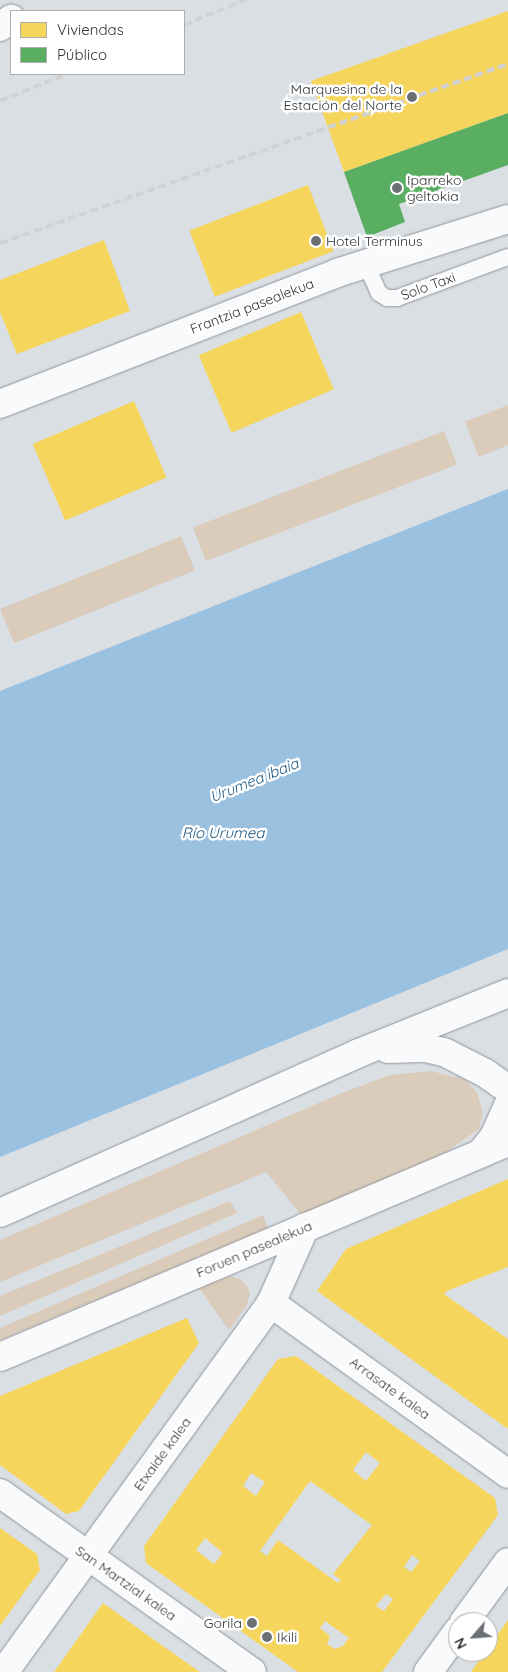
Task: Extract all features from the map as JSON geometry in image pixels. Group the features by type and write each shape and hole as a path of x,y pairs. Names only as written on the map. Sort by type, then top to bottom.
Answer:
{"main road":[{"name":"Frantzia pasealekua","path":"0,404 309,283 508,219"},
{"path":"0,1213 359,1053 508,993"},
{"path":"359,1053 407,1047 426,1048 462,1060 508,1089"},
{"path":"481,1153 494,1137 508,1106"},
{"name":"Foruen pasealekua","path":"0,1357 508,1142"},
{"name":"Etxaide kalea","path":"4,1672 272,1302 305,1227"},
{"name":"Arrasate kalea","path":"272,1302 508,1474"},
{"name":"San Martzial kalea","path":"0,1494 252,1672"},
{"path":"471,1612 508,1562"},
{"path":"428,1672 448,1644"}],"lane":[{"name":"Solo Taxi","path":"366,264 379,292 387,298 397,298 508,257"}],"shaded area":[{"path":"508,405 508,445 479,457 465,422"},
{"path":"444,431 457,465 206,561 193,527"},
{"path":"181,536 195,570 14,643 0,609"},
{"path":"431,1071 464,1079 477,1092 483,1113 479,1129 444,1153 302,1216 266,1172 0,1282 0,1240 342,1093 390,1075"},
{"path":"230,1201 237,1213 0,1316 0,1296"},
{"path":"263,1215 268,1228 0,1340 0,1328"},
{"path":"231,1276 240,1279 247,1286 250,1294 247,1305 229,1330 199,1288"}],"water":[{"name":"Río Urumea","path":"508,489 508,949 0,1157 0,691"}],"building: Viviendas":[{"name":"Marquesina de la Estación del Norte","path":"508,11 508,113 344,172 311,81"},
{"path":"308,185 333,251 215,297 189,231"},
{"path":"104,240 130,311 17,354 0,312 0,280"},
{"path":"301,312 334,389 232,433 199,355"},
{"path":"134,401 166,477 65,520 33,444"},
{"path":"508,1179 508,1267 447,1291 444,1294 508,1339 508,1429 317,1291 346,1249"},
{"path":"187,1318 199,1343 79,1511 66,1514 0,1465 0,1396"},
{"path":"296,1356 495,1498 498,1515 382,1672 298,1672 146,1563 144,1546 278,1359","holes":["366,1452 380,1463 366,1481 353,1470","251,1473 265,1482 256,1496 243,1486","310,1481 372,1525 333,1574 341,1580 338,1583 278,1540 267,1556 260,1551","205,1538 223,1553 214,1564 196,1550","412,1555 420,1561 411,1572 404,1567","386,1594 393,1599 384,1611 376,1606","325,1621 349,1638 343,1646 335,1649 327,1644 330,1636 320,1628"]},
{"path":"0,1528 37,1554 40,1570 0,1626"},
{"path":"103,1603 160,1644 200,1672 54,1672"},
{"path":"508,1620 508,1672 471,1672 478,1662 498,1662 498,1634"}],"building: Público":[{"name":"Iparreko geltokia","path":"508,113 508,165 399,204 405,222 367,237 344,172"}],"railway":[{"path":"185,25 245,0"},
{"path":"0,243 508,64"},
{"path":"0,101 65,75"}],"place":[{"name":"Marquesina de la Estación del Norte","path":"412,97"},
{"name":"Iparreko geltokia","path":"397,188"},
{"name":"Hotel Terminus","path":"316,241"},
{"name":"Gorila","path":"252,1623"},
{"name":"Ikili","path":"267,1637"}],"water label":[{"name":"Urumea ibaia","path":"254,780"}]}
